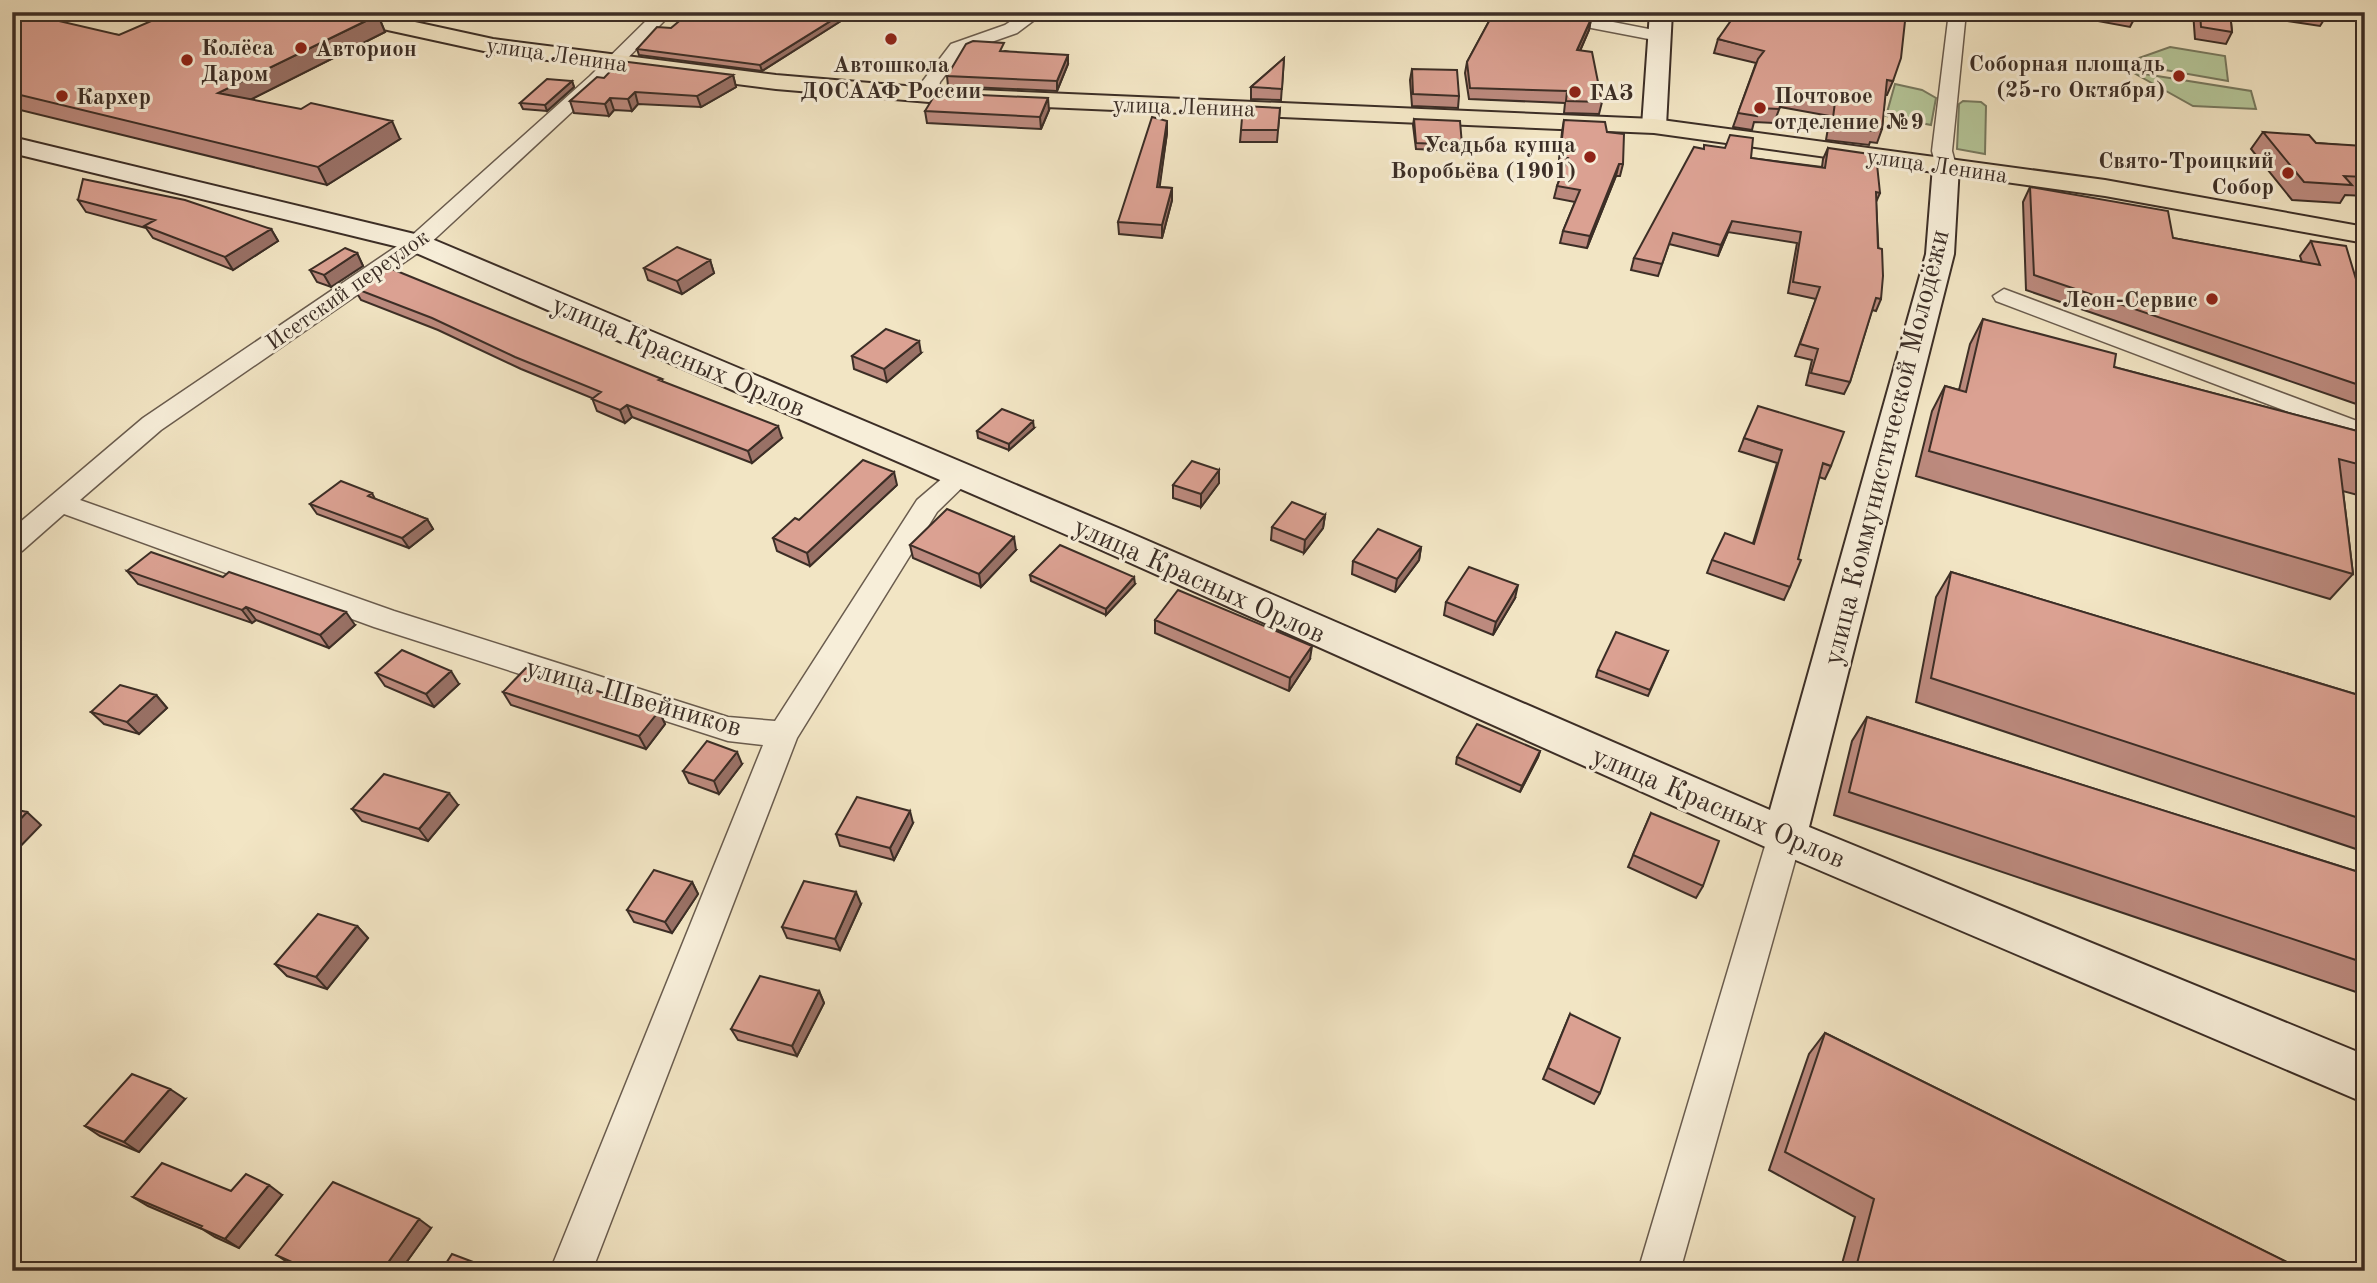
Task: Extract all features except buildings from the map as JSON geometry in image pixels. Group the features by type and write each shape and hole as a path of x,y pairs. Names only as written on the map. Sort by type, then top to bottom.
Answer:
{"main road":[{"name":"улица Ленина","path":"337,12 493,46 776,82 929,95 1654,126 2105,187 2365,235"}],"street":[{"name":"Исетский переулок","path":"12,544 152,424 417,243 615,62 665,12"},
{"path":"929,95 931,82 957,48 1011,29 1037,12"},
{"path":"1534,12 1659,36"},
{"path":"1654,126 1661,12"},
{"name":"улица Коммунистической Молодёжи","path":"1785,836 1940,254 1946,166 1942,151 1951,94 1958,12"},
{"name":"улица Красных Орлов","path":"12,145 417,243 961,476 1785,836 2365,1079"},
{"path":"2004,296 2365,433"},
{"path":"783,734 927,506 961,476"},
{"name":"улица Швейников","path":"59,502 384,619 728,729 783,734 571,1271"},
{"path":"1659,1271 1785,836"}],"green space":[{"path":"2170,47 2225,56 2228,81 2125,63"},
{"path":"2132,72 2251,91 2256,109 2193,106"},
{"path":"1895,84 1922,90 1936,98 1931,125 1886,116"},
{"path":"1963,101 1981,102 1986,106 1985,154 1957,149 1959,104"}],"place":[{"name":"Автошкола ДОСААФ России","path":"891,39"},
{"name":"Авторион","path":"301,48"},
{"name":"Колёса Даром","path":"187,60"},
{"name":"Соборная площадь (25-го Октября)","path":"2179,76"},
{"name":"ГАЗ","path":"1575,92"},
{"name":"Кархер","path":"62,96"},
{"name":"Почтовое отделение №9","path":"1760,108"},
{"name":"Усадьба купца Воробьёва (1901)","path":"1590,157"},
{"name":"Свято-Троицкий Собор","path":"2288,173"},
{"name":"Леон-Сервис","path":"2212,299"}]}
